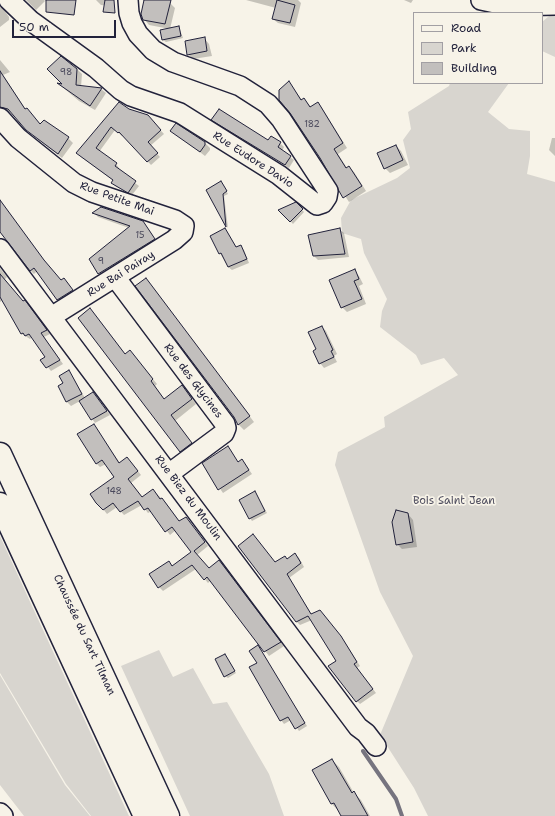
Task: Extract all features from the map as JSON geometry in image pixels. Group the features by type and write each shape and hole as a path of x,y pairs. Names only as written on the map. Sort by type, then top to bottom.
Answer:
{"highway":[{"name":"Chaussée du Sart Tilman","path":"0,454 168,816"},
{"name":"Chaussée du Sart Tilman","path":"0,504 145,816"}],"street":[{"name":"Rue Eudore Davio","path":"9,0 31,21 131,96 180,113 285,179 317,205 323,202 327,197 328,191 281,119 268,104 240,86 173,62 153,50 138,34 132,23 129,14 128,0"},
{"path":"481,0 509,6 555,5"},
{"name":"Rue Petite Mai","path":"0,118 18,138 74,183 92,192 175,220 184,226"},
{"name":"Rue Bai Pairay","path":"51,317 174,240 184,232 184,226"},
{"name":"Rue Biez du Moulin","path":"0,249 170,473 358,727 366,733 376,746"},
{"name":"Rue des Glycines","path":"115,277 222,419 226,428 224,433 170,473"},
{"path":"0,812 3,816"}],"green space":[{"path":"555,11 555,57 543,51 543,21"},
{"name":"Bois Saint Jean","path":"450,84 508,84 488,112 509,129 530,131 530,156 527,174 555,182 555,816 428,816 414,788 380,735 413,656 380,592 335,465 338,452 385,427 384,417 458,375 444,358 421,365 416,355 380,327 382,311 387,299 364,253 361,239 342,233 341,218 351,200 397,178 410,168 403,140 411,129 408,112 449,86"},
{"path":"0,536 129,816 91,816 66,784 0,673"},
{"path":"159,650 173,677 193,668 213,704 227,702 269,774 284,816 190,816 121,666"},
{"path":"0,675 65,785 90,816 24,816 0,785"}],"building":[{"path":"46,0 76,0 74,15 46,12"},
{"path":"105,0 114,0 115,13 103,12"},
{"path":"144,0 171,0 165,24 143,20 141,14"},
{"path":"277,0 295,5 290,23 272,19"},
{"path":"179,26 181,36 162,40 160,30"},
{"path":"205,37 207,51 187,55 185,41"},
{"path":"61,56 77,69 76,85 102,88 90,106 57,83 62,84 47,69"},
{"path":"0,71 25,109 27,108 40,124 44,120 69,137 58,154 26,130 8,109 0,107"},
{"path":"289,81 301,100 304,98 310,107 318,102 343,143 334,149 346,168 349,166 362,186 343,198 320,158 290,113 279,100 279,90"},
{"path":"119,102 129,109 148,115 161,130 148,142 158,153 147,162 119,132 118,133 111,127 96,148 117,163 115,166 136,181 128,193 111,183 113,180 76,153"},
{"path":"219,109 268,140 271,136 281,142 278,147 291,156 285,165 211,120"},
{"path":"176,123 205,142 205,145 200,152 170,131"},
{"path":"396,145 403,160 384,169 377,153"},
{"path":"221,181 227,191 223,194 226,227 206,190"},
{"path":"0,200 44,260 61,280 64,278 73,290 57,300 34,268 30,271 0,232"},
{"path":"296,202 303,209 290,222 278,210"},
{"path":"101,207 143,221 155,239 98,274 89,259 130,226 92,213"},
{"path":"225,228 236,247 241,245 247,259 228,267 221,253 219,254 210,236"},
{"path":"340,228 345,254 313,256 308,235"},
{"path":"355,269 359,279 354,281 362,299 341,308 329,280"},
{"path":"0,274 23,301 25,300 47,330 41,333 60,360 46,368 40,360 45,357 29,334 25,336 23,333 21,334 0,297"},
{"path":"146,278 250,416 238,425 234,417 135,286"},
{"path":"90,308 125,354 130,350 153,379 151,381 164,399 182,385 192,399 171,415 192,443 180,452 78,318"},
{"path":"322,326 333,350 331,351 334,357 319,364 313,351 316,349 308,332"},
{"path":"69,370 82,394 66,402 58,386 63,383 59,376"},
{"path":"93,392 107,411 91,420 79,401"},
{"path":"94,424 119,463 127,457 138,471 128,479 142,497 153,489 160,499 162,498 179,521 186,517 205,542 194,551 209,568 219,560 281,642 264,652 207,577 204,580 192,565 158,588 149,574 169,561 172,566 191,552 172,527 165,532 148,508 144,510 138,501 120,512 113,503 103,510 96,503 90,494 114,477 102,460 96,464 77,434"},
{"path":"228,446 238,462 242,459 249,470 218,490 202,463"},
{"path":"255,491 265,511 249,519 239,500"},
{"path":"396,510 408,513 413,542 396,545 392,522"},
{"path":"253,534 275,562 285,556 287,559 295,553 301,563 287,574 311,614 320,610 341,636 357,662 354,664 373,689 356,702 328,666 336,661 308,616 296,622 238,546"},
{"path":"258,645 305,723 295,729 288,717 280,721 249,667 257,663 249,651"},
{"path":"225,654 235,671 224,677 215,659"},
{"path":"332,759 352,793 354,791 368,816 341,816 334,803 331,804 312,770"}],"waterway":[{"path":"363,751 396,799 402,816"}]}
